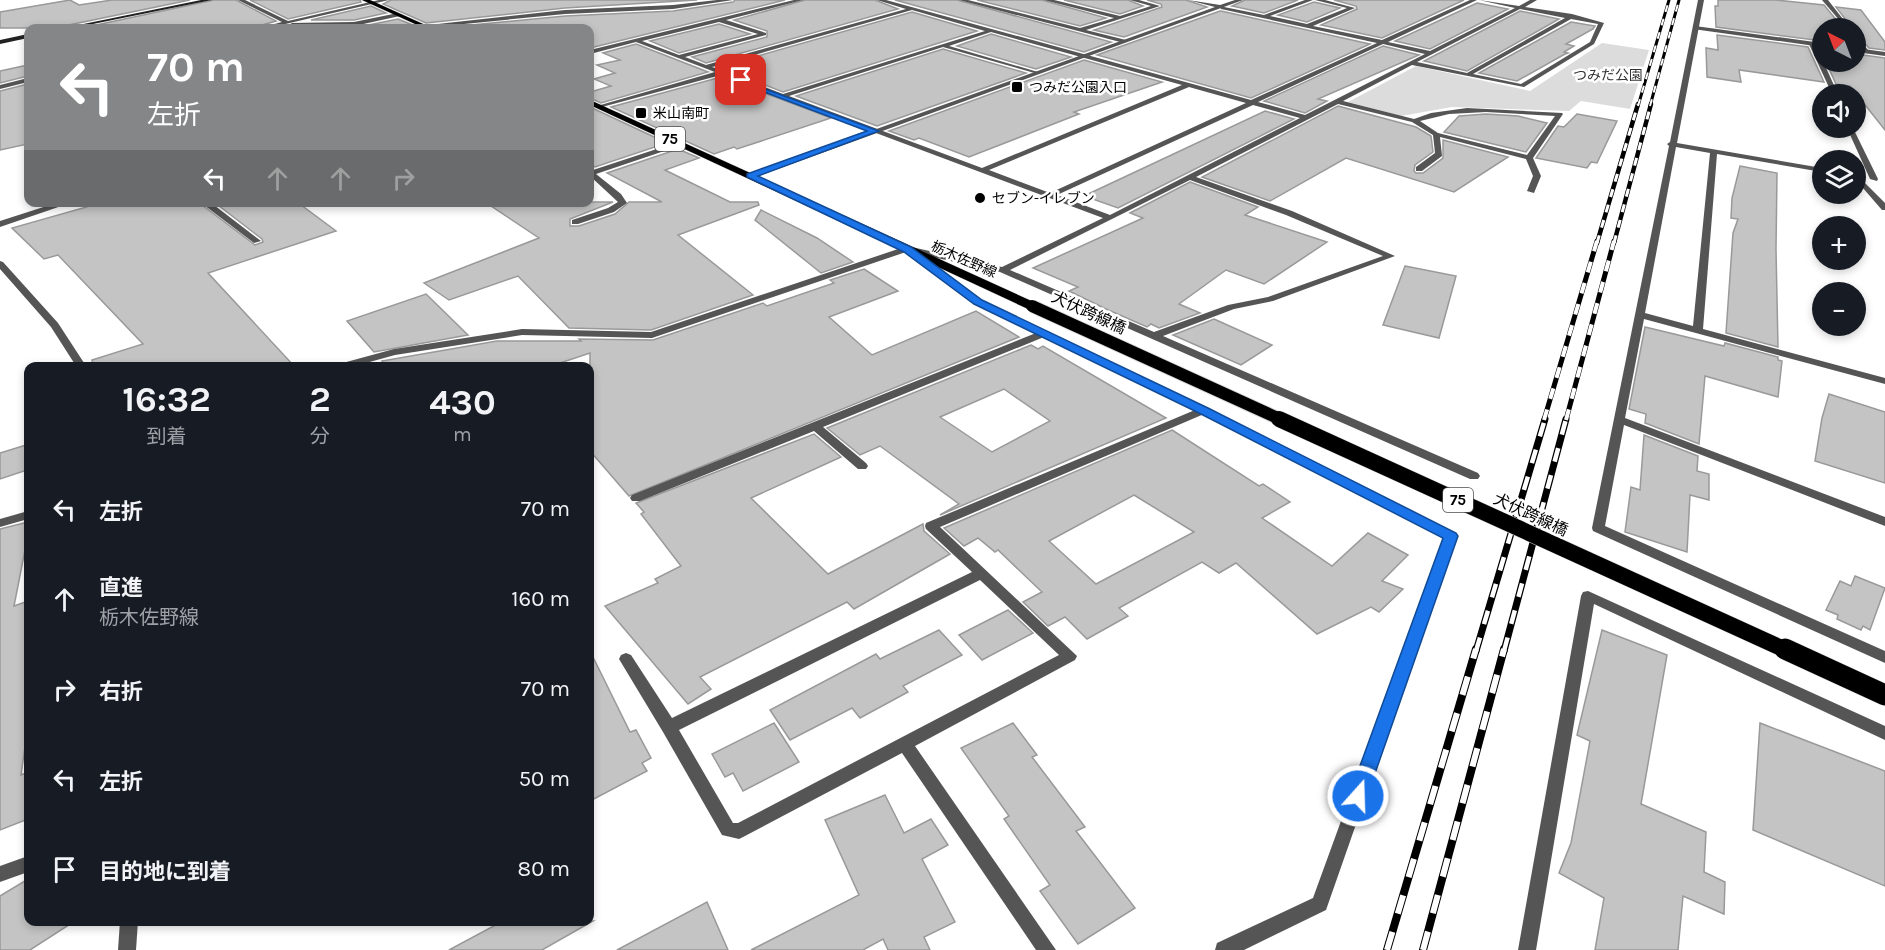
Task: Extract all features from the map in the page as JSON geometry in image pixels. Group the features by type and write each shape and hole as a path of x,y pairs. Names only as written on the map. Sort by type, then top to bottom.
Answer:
{"main road":[{"path":"87,24 209,0"},
{"path":"369,2 419,24"},
{"path":"0,42 24,37"},
{"name":"栃木佐野線","path":"594,104 1032,306"},
{"name":"犬伏跨線橋","path":"1032,306 1885,695"}],"street":[{"path":"241,0 290,24 354,24 398,15"},
{"path":"290,24 369,2 386,0"},
{"path":"454,24 565,12 673,7 730,0"},
{"path":"594,51 800,0"},
{"path":"880,0 1305,117"},
{"path":"962,0 1124,42"},
{"path":"1047,0 1120,17"},
{"path":"1079,30 1157,6 1133,0"},
{"path":"1191,0 1431,53"},
{"path":"750,176 1240,0"},
{"path":"1265,17 1310,0"},
{"path":"1307,26 1352,8 1318,0"},
{"path":"1049,196 1474,0"},
{"path":"1411,63 1512,85 1525,85 1592,43 1600,23 1482,0"},
{"path":"1003,270 1110,218 1534,0"},
{"path":"1701,0 1671,144 1598,528 1885,657"},
{"path":"1825,0 1840,18"},
{"path":"705,67 913,9"},
{"path":"1467,75 1572,16"},
{"path":"678,57 764,34 719,20"},
{"path":"1695,28 1812,44"},
{"path":"782,96 990,31"},
{"path":"637,41 1110,218"},
{"path":"943,45 1036,73"},
{"path":"1867,52 1885,54"},
{"path":"600,106 720,73"},
{"path":"0,87 24,81"},
{"path":"981,171 1188,85"},
{"path":"1335,101 1414,121 1436,134 1530,158"},
{"path":"1414,121 1434,113 1459,110 1560,114 1530,158"},
{"path":"1419,169 1439,154 1436,134"},
{"path":"1855,138 1874,179"},
{"path":"594,172 681,144"},
{"path":"1671,144 1812,168"},
{"path":"1698,330 1714,151"},
{"path":"1530,158 1537,176 1531,191"},
{"path":"575,222 611,210 623,203 594,176"},
{"path":"1154,336 1231,307 1270,299 1391,256 1289,213 1189,177"},
{"path":"1866,178 1885,181"},
{"path":"1866,187 1885,208"},
{"path":"0,224 53,207"},
{"path":"211,207 257,241"},
{"path":"907,249 978,302 1204,410 1451,536 1320,904 1224,950"},
{"path":"358,362 394,352 522,332 652,335 907,249 1003,270 1474,476"},
{"path":"0,264 59,331 79,362"},
{"path":"1640,315 1885,381"},
{"path":"636,498 1043,334"},
{"path":"626,659 669,727 728,830 739,831 1070,656 931,526 1204,410"},
{"path":"1620,420 1885,522"},
{"path":"814,426 862,466"},
{"path":"0,523 24,516"},
{"path":"669,727 982,573"},
{"path":"1527,950 1588,596 1885,733"},
{"path":"905,744 1047,950"},
{"path":"0,874 24,865"},
{"path":"127,950 129,926"}],"green space":[{"name":"つみだ公園","path":"1602,43 1649,50 1630,109 1581,101 1569,111 1452,107 1401,116 1348,102 1416,66 1530,91"}],"building":[{"path":"70,0 79,5 112,0 190,0 74,24 24,24 24,28 0,28 0,12"},
{"path":"214,0 236,0 276,21 266,24 101,24"},
{"path":"250,0 360,0 361,2 288,19"},
{"path":"391,0 697,0 565,8 426,23 383,4"},
{"path":"735,0 785,0 594,47 594,24 482,24 565,16 673,11"},
{"path":"805,0 875,0 898,9 706,63 692,57 767,37 767,31 734,20"},
{"path":"895,0 957,0 1111,42 1084,52"},
{"path":"977,0 1042,0 1106,18 1080,26"},
{"path":"1064,0 1128,0 1143,6 1120,14"},
{"path":"1147,0 1186,0 1207,7 1124,37 1094,30 1162,7 1161,4"},
{"path":"1245,0 1298,0 1264,13 1232,6"},
{"path":"1334,0 1464,0 1382,38 1321,25 1357,9 1356,6"},
{"path":"1718,0 1776,0 1824,5 1835,18 1812,18 1812,40 1716,27 1715,6 1718,6"},
{"path":"1314,2 1340,8 1307,22 1278,15"},
{"path":"1477,3 1508,9 1430,49 1395,41"},
{"path":"371,6 386,13 354,20 311,20"},
{"path":"1836,7 1861,10 1885,42 1885,50 1869,48 1866,45 1866,18 1844,18"},
{"path":"1220,11 1370,44 1251,98 1097,55"},
{"path":"1520,11 1559,19 1467,71 1424,61"},
{"path":"912,12 977,31 783,92 719,67"},
{"path":"398,19 410,24 374,24"},
{"path":"1571,22 1595,26 1566,44 1574,46 1564,52 1568,53 1517,81 1479,73"},
{"path":"719,24 750,34 679,53 650,41"},
{"path":"991,34 1071,57 1036,69 957,46"},
{"path":"1717,35 1808,47 1812,56 1812,72 1819,72 1824,82 1739,70 1741,82 1707,77 1706,48 1718,50"},
{"path":"636,44 708,72 601,103 594,100 594,91 611,86 594,79 615,73 597,65 620,60 603,53"},
{"path":"1383,46 1419,55 1318,99 1327,101 1305,113 1264,101"},
{"path":"943,49 1026,73 877,126 796,96"},
{"path":"1866,55 1885,58 1885,130 1866,106 1866,84 1836,84 1831,72 1866,72"},
{"path":"1084,60 1162,82 1074,112 1079,114 969,157 919,138 914,140 889,131"},
{"path":"24,66 24,77 0,83 0,71"},
{"path":"721,77 831,118 737,149 734,147 714,154 611,107"},
{"path":"24,85 24,145 0,150 0,91"},
{"path":"1338,106 1416,127 1431,136 1433,152 1415,165 1416,173 1423,173 1443,158 1443,140 1508,157 1454,192 1346,158 1270,201 1202,177"},
{"path":"594,109 667,143 595,167"},
{"path":"1265,111 1294,119 1118,208 1084,196"},
{"path":"1486,114 1518,116 1547,123 1526,152 1444,132 1459,116"},
{"path":"1577,114 1617,121 1597,163 1591,162 1587,168 1536,158 1558,126 1564,127"},
{"path":"678,149 699,158 665,170 730,202 758,202 759,205 678,235 753,295 651,330 569,328 518,276 449,300 424,283 539,238 492,207 594,207 594,202 613,202 570,219 570,226 579,226 615,214 629,202 662,202 607,173"},
{"path":"1740,166 1777,173 1778,347 1726,333 1733,233 1738,219 1731,218 1732,198"},
{"path":"1190,182 1258,207 1245,215 1327,242 1264,284 1226,270 1179,304 1200,313 1159,328 1151,324 1147,327 1106,309 1069,291 1078,287 1033,268 1143,218 1130,213"},
{"path":"86,207 205,207 255,245 263,242 262,239 220,207 304,207 336,231 208,273 290,362 92,362 92,360 143,344 58,255 44,259 12,228"},
{"path":"761,210 817,238 853,262 821,273 755,220"},
{"path":"1405,266 1456,276 1439,338 1383,325"},
{"path":"864,269 898,291 829,317 872,355 976,311 1019,337 629,496 594,456 594,362 590,362 590,353 563,362 382,361 497,341 653,340 763,303 767,306 834,283 830,280"},
{"path":"426,294 468,335 374,352 347,321"},
{"path":"1214,319 1272,345 1241,365 1173,335"},
{"path":"1645,327 1724,346 1725,343 1778,357 1778,360 1782,361 1778,397 1705,376 1699,444 1645,423 1646,414 1629,409"},
{"path":"1031,345 1038,349 1043,346 1166,418 940,515 959,504 880,446 860,455 827,428","holes":["1004,389 1050,421 992,452 940,417"]},
{"path":"1829,394 1885,412 1885,483 1815,461 1822,418"},
{"path":"1172,430 1259,486 1263,484 1290,502 1262,518 1332,566 1368,533 1408,555 1382,581 1403,589 1379,612 1371,607 1317,634 1236,563 1219,573 1202,562 1119,608 1128,616 1087,639 1065,617 1048,626 1023,602 1042,592 998,550 995,552 978,538 964,546 944,528","holes":["1134,495 1194,532 1096,584 1049,541"]},
{"path":"814,434 841,457 751,498 828,574 923,524 924,531 950,554 854,609 847,602 700,677 711,689 688,704 605,606 658,583 655,579 681,566 641,514 644,512 636,503"},
{"path":"1644,435 1698,456 1697,471 1709,474 1709,500 1690,495 1687,552 1625,532 1631,487 1640,490"},
{"path":"24,446 24,471 0,479 0,453"},
{"path":"24,523 24,555 14,606 24,602 24,754 21,775 24,774 24,821 0,830 0,529"},
{"path":"1855,576 1885,588 1870,630 1863,626 1861,630 1837,619 1838,615 1826,610 1840,581 1851,586"},
{"path":"1008,610 1033,633 982,660 959,635"},
{"path":"939,630 962,655 903,686 908,692 860,718 852,708 790,740 770,710 876,654 880,659"},
{"path":"1602,630 1667,655 1641,804 1706,832 1704,872 1725,882 1724,914 1683,896 1678,950 1595,950 1604,898 1559,873 1571,843 1590,741 1577,735"},
{"path":"594,659 630,732 636,730 651,758 642,763 647,771 594,799"},
{"path":"774,723 799,762 743,791 733,773 725,777 712,754"},
{"path":"1013,723 1037,755 1032,757 1085,827 1076,831 1135,908 1078,944 1040,891 1050,885 1004,819 1009,816 961,748"},
{"path":"1760,723 1885,771 1885,886 1753,830"},
{"path":"885,795 904,833 931,819 948,845 922,859 955,922 924,937 930,950 888,950 883,939 863,950 751,950 859,895 825,820"},
{"path":"24,881 24,926 67,926 30,950 0,950 0,896"},
{"path":"707,902 728,950 617,950"},
{"path":"494,926 584,926 542,950 449,950"}],"railway":[{"path":"1638,106 1669,0"},
{"path":"1650,106 1679,0"},
{"path":"1597,243 1638,104"},
{"path":"1614,243 1651,104"},
{"path":"1544,420 1597,241"},
{"path":"1566,420 1614,241"},
{"path":"1476,651 1545,419"},
{"path":"1504,651 1566,419"},
{"path":"1387,950 1476,649"},
{"path":"1423,950 1504,649"}],"place":[{"name":"つみだ公園入口","path":"1017,87"},
{"name":"米山南町","path":"641,113"},
{"name":"セブン-イレブン","path":"980,198"}],"route":[{"path":"741,80 875,131 750,176 907,249 978,302 1204,410 1451,536 1358,796"}]}
